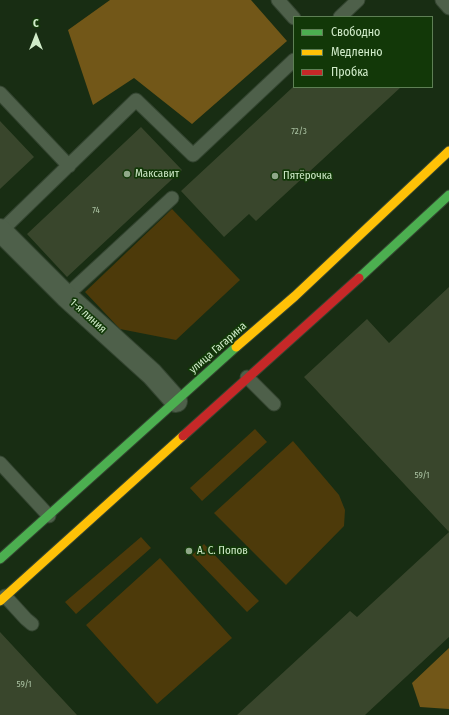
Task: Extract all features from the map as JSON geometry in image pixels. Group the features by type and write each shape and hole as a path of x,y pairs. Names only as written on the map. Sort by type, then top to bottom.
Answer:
{"main road":[{"name":"улица Гагарина","path":"0,559 295,296 449,152"},
{"path":"3,598 357,280 449,195"}],"street":[{"name":"1-я линия","path":"0,231 66,296 152,374 176,401"}],"lane":[{"path":"278,0 293,17"},
{"path":"341,16 358,0"},
{"path":"442,0 449,8"},
{"path":"0,231 136,100 193,155 293,61"},
{"path":"0,93 69,166"},
{"path":"66,296 172,198"},
{"path":"248,377 274,404"},
{"path":"0,463 49,516"},
{"path":"3,598 32,624"}],"shaded area":[{"path":"110,0 251,0 287,41 192,124 134,78 93,105 68,30"},
{"path":"172,209 240,280 176,340 120,329 85,292"},
{"path":"255,429 267,442 202,501 190,488"},
{"path":"293,441 339,495 345,510 344,526 286,585 214,513"},
{"path":"141,537 151,548 76,614 65,602"},
{"path":"204,544 259,601 247,612 192,555"},
{"path":"160,558 232,638 157,704 86,625"},
{"path":"449,648 449,709 420,707 412,683"}],"building":[{"path":"293,87 400,88 256,221 249,214 224,237 181,191"},
{"path":"0,121 34,157 0,189"},
{"path":"141,127 182,170 67,277 27,234"},
{"path":"449,287 449,532 304,377 367,319 389,343"},
{"path":"449,532 449,637 365,715 237,715 350,611 357,617"},
{"path":"0,632 77,715 0,715"}],"traffic: fast":[{"path":"359,278 449,195"},
{"path":"0,559 236,347"}],"traffic: slow":[{"path":"236,347 295,296 449,151"},
{"path":"0,601 183,436"}],"traffic: jam":[{"path":"183,436 359,278"}],"place":[{"name":"Максавит","path":"127,174"},
{"name":"Пятёрочка","path":"275,176"},
{"name":"А. С. Попов","path":"189,551"}]}
